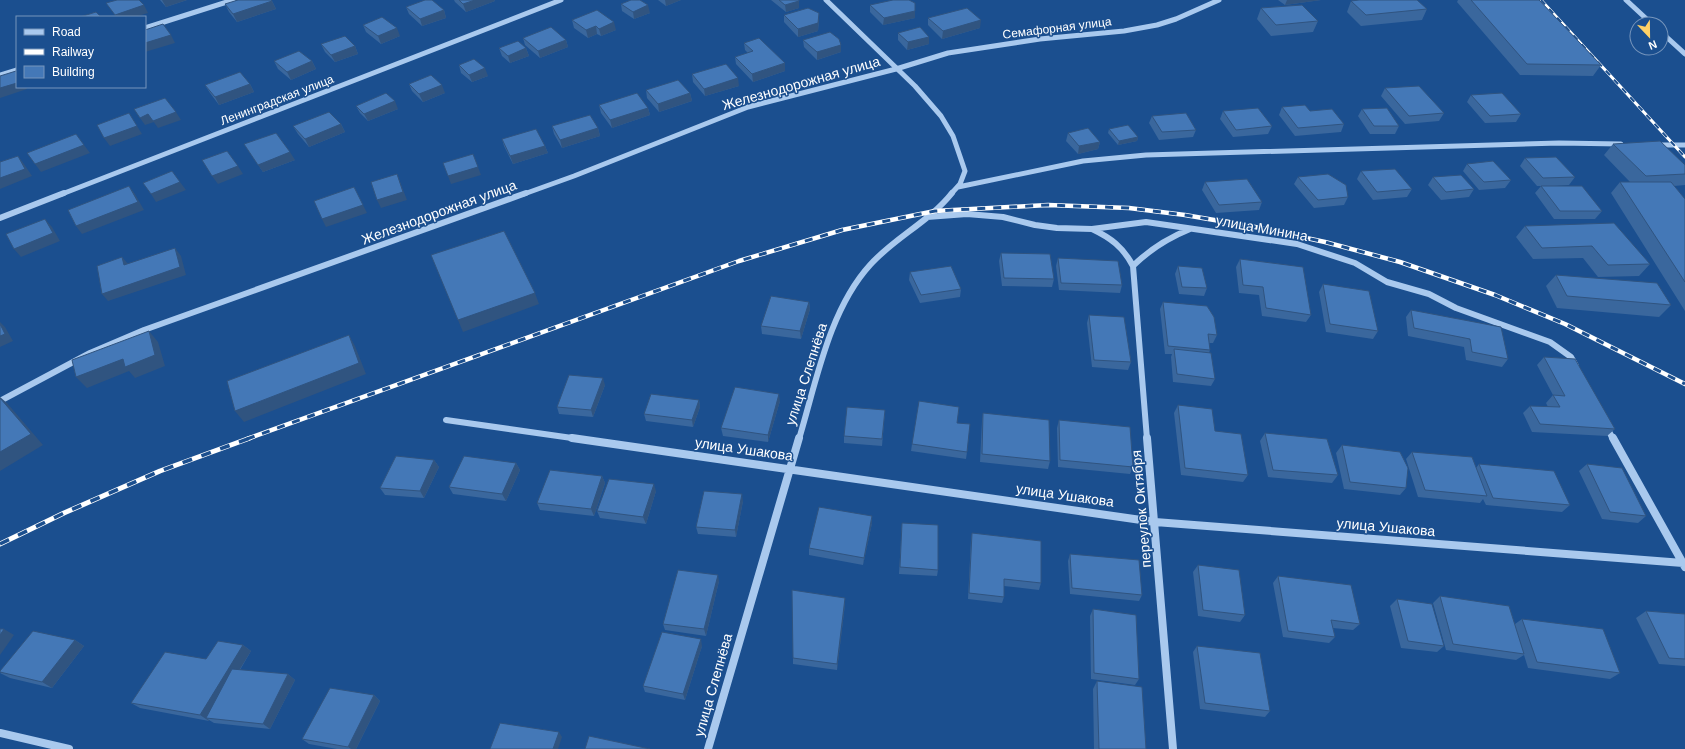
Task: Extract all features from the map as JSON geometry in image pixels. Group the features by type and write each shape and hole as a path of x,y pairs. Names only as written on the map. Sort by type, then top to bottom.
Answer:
{"street":[{"path":"146,28 234,0"},
{"name":"Ленинградская улица","path":"0,218 561,0"},
{"name":"улица Слепнёва","path":"708,749 826,347 843,305 862,275 878,256 928,217 945,201 958,186 965,171 953,136 940,116 915,86 826,0"},
{"name":"Семафорная улица","path":"896,69 948,53 1040,39 1124,31 1157,25 1176,19 1219,0"},
{"path":"1626,0 1643,16"},
{"path":"1669,39 1685,54"},
{"name":"Железнодорожная улица","path":"0,401 90,353 144,330 574,176 748,107 896,69"},
{"path":"0,75 16,70"},
{"path":"958,186 1083,161 1146,155 1559,143 1628,144"},
{"path":"1651,145 1685,145"},
{"name":"улица Минина","path":"928,217 967,214 1003,217 1036,225 1058,228 1092,229 1146,222 1297,244 1355,262 1387,282 1429,294 1456,308 1550,342 1571,357 1578,371"},
{"path":"1133,266 1144,254 1159,242 1190,228"},
{"name":"переулок Октября","path":"1092,229 1111,238 1127,252 1133,266 1173,749"},
{"name":"улица Ушакова","path":"446,420 1155,522 1684,565"},
{"path":"1603,420 1684,565"},
{"path":"0,733 69,749"}],"building":[{"path":"117,0 139,0 144,5 115,15 106,3"},
{"path":"238,0 272,1 233,14 225,4"},
{"path":"425,0 432,0 444,10 420,19 406,7"},
{"path":"459,0 475,0 463,4"},
{"path":"631,0 640,0 648,5 633,12 621,4"},
{"path":"779,0 799,0 799,1 785,5"},
{"path":"893,0 909,0 915,3 915,11 884,18 870,5"},
{"path":"1417,0 1427,9 1366,15 1351,1"},
{"path":"1471,0 1539,0 1601,65 1527,64"},
{"path":"1302,5 1318,21 1276,25 1261,8"},
{"path":"808,8 819,13 818,23 798,29 784,15"},
{"path":"967,8 981,20 943,31 928,18"},
{"path":"597,10 614,22 599,29 596,26 586,30 572,20"},
{"path":"96,12 100,16 83,16"},
{"path":"382,17 397,28 378,36 363,25"},
{"path":"163,24 171,35 146,43 146,30"},
{"path":"551,27 566,40 538,51 523,38"},
{"path":"920,27 929,37 908,42 898,33"},
{"path":"830,32 839,39 841,45 817,52 803,40"},
{"path":"345,36 355,46 331,55 321,44"},
{"path":"759,38 785,63 752,74 735,57 753,51 744,43"},
{"path":"518,41 526,48 508,56 499,48"},
{"path":"299,51 312,61 287,72 274,61"},
{"path":"474,59 485,68 469,75 459,65"},
{"path":"726,64 738,78 704,89 692,74"},
{"path":"16,71 16,83 0,88 0,76"},
{"path":"240,72 250,84 215,97 205,85"},
{"path":"431,75 442,85 419,94 409,84"},
{"path":"678,80 690,93 658,104 646,90"},
{"path":"1419,86 1444,113 1409,116 1385,88"},
{"path":"386,93 395,101 364,114 356,106"},
{"path":"637,93 648,108 610,120 599,105"},
{"path":"1502,93 1521,114 1490,116 1471,95"},
{"path":"165,98 176,112 153,121 148,114 140,118 134,109"},
{"path":"1305,105 1310,111 1332,109 1344,124 1298,128 1282,107"},
{"path":"1258,108 1272,126 1236,130 1223,111"},
{"path":"1387,108 1399,126 1374,126 1362,109"},
{"path":"329,112 341,124 305,139 293,126"},
{"path":"129,113 137,126 104,138 97,125"},
{"path":"1186,113 1196,130 1162,132 1152,116"},
{"path":"590,115 598,128 560,140 552,126"},
{"path":"1128,125 1138,137 1119,141 1109,129"},
{"path":"1088,128 1100,142 1079,146 1068,133"},
{"path":"536,129 545,146 510,156 502,139"},
{"path":"276,133 290,152 258,165 244,144"},
{"path":"76,134 84,145 35,164 27,153"},
{"path":"1660,141 1685,165 1685,174 1646,176 1613,144"},
{"path":"227,151 238,166 212,176 202,160"},
{"path":"473,154 478,167 448,176 443,163"},
{"path":"18,156 25,169 0,178 0,162"},
{"path":"1556,157 1575,177 1543,178 1525,158"},
{"path":"1493,161 1511,180 1484,182 1467,164"},
{"path":"1395,169 1412,189 1377,192 1361,171"},
{"path":"172,171 180,182 151,194 143,183"},
{"path":"397,174 403,192 377,200 371,182"},
{"path":"1328,174 1346,185 1348,197 1318,200 1298,177"},
{"path":"1461,175 1474,189 1446,192 1433,177"},
{"path":"1247,179 1262,202 1219,205 1205,182"},
{"path":"1620,182 1671,182 1685,199 1685,282"},
{"path":"129,186 138,202 76,226 68,210"},
{"path":"1541,186 1582,186 1602,211 1560,211"},
{"path":"354,187 363,205 322,219 314,201"},
{"path":"45,219 53,233 14,249 6,234"},
{"path":"1614,223 1650,264 1608,265 1592,246 1542,248 1525,226"},
{"path":"504,231 535,293 458,320 431,255"},
{"path":"175,248 180,267 102,294 97,266 122,257 124,265"},
{"path":"1001,253 1050,254 1054,279 1004,278"},
{"path":"1058,258 1118,261 1122,285 1061,283"},
{"path":"1240,259 1303,267 1311,315 1266,308 1263,287 1243,285"},
{"path":"951,266 961,289 921,295 910,272"},
{"path":"1178,266 1202,268 1207,288 1182,287"},
{"path":"1556,275 1657,283 1671,305 1567,296"},
{"path":"1323,284 1369,291 1378,331 1330,324"},
{"path":"771,296 809,302 800,331 761,326"},
{"path":"1163,302 1207,306 1214,317 1217,335 1208,334 1210,350 1168,346"},
{"path":"1411,310 1501,327 1508,359 1472,352 1470,339 1414,328"},
{"path":"1089,315 1124,317 1131,362 1094,360"},
{"path":"0,324 5,334 0,336"},
{"path":"149,331 155,355 125,367 123,359 76,377 72,360"},
{"path":"349,335 359,363 235,411 227,381"},
{"path":"1174,349 1211,353 1215,379 1177,374"},
{"path":"1544,357 1575,359 1615,429 1540,424 1530,406 1560,407 1553,395 1565,396"},
{"path":"569,375 603,378 591,410 557,407"},
{"path":"735,387 779,394 768,435 721,428"},
{"path":"651,394 699,400 692,420 644,414"},
{"path":"0,398 31,434 0,452"},
{"path":"919,401 959,407 957,423 970,424 967,452 912,444"},
{"path":"1178,405 1212,409 1215,431 1241,434 1248,475 1185,468"},
{"path":"847,407 885,410 882,439 844,436"},
{"path":"983,413 1049,420 1050,461 982,454"},
{"path":"1059,420 1130,427 1133,467 1060,460"},
{"path":"1265,433 1327,439 1338,475 1273,470"},
{"path":"1342,445 1400,452 1408,468 1406,488 1350,482"},
{"path":"1412,452 1472,457 1487,496 1425,490"},
{"path":"396,456 434,460 420,491 380,488"},
{"path":"464,456 516,463 502,494 449,487"},
{"path":"1479,464 1554,471 1570,505 1493,498"},
{"path":"1587,464 1622,468 1646,516 1610,512"},
{"path":"550,470 602,476 591,509 537,503"},
{"path":"609,479 654,484 643,517 597,511"},
{"path":"704,491 742,494 735,530 696,527"},
{"path":"819,507 872,516 864,558 809,548"},
{"path":"902,523 938,525 938,570 900,567"},
{"path":"972,533 1041,541 1041,583 1004,579 1004,597 969,593"},
{"path":"1070,554 1139,560 1142,595 1072,588"},
{"path":"1198,565 1239,570 1245,615 1203,610"},
{"path":"678,570 718,575 704,629 663,624"},
{"path":"1278,576 1351,585 1360,624 1331,620 1335,637 1288,631"},
{"path":"792,590 845,598 837,664 793,658"},
{"path":"1440,596 1509,606 1524,654 1453,644"},
{"path":"1397,599 1432,604 1444,646 1408,641"},
{"path":"1093,609 1136,615 1139,679 1094,673"},
{"path":"1646,611 1685,614 1685,659 1669,658"},
{"path":"1522,619 1603,629 1620,673 1537,662"},
{"path":"0,629 4,629 0,635"},
{"path":"33,631 75,640 42,682 0,672 0,671"},
{"path":"662,632 701,639 683,694 643,686"},
{"path":"218,641 243,645 200,715 131,703 165,652 206,659"},
{"path":"1197,646 1260,653 1270,711 1205,703"},
{"path":"232,669 288,674 263,724 206,718"},
{"path":"1097,681 1142,687 1146,749 1099,749"},
{"path":"330,688 374,695 348,747 302,739"},
{"path":"500,723 559,732 553,749 490,749"},
{"path":"589,736 650,749 585,749"}],"railway":[{"path":"1541,0 1685,157"},
{"path":"247,439 739,261 842,230 935,211 1048,205 1129,208 1185,215 1255,227 1325,242 1400,262 1495,295 1565,324 1685,384"},
{"path":"0,544 64,513 160,471 250,438"}]}
